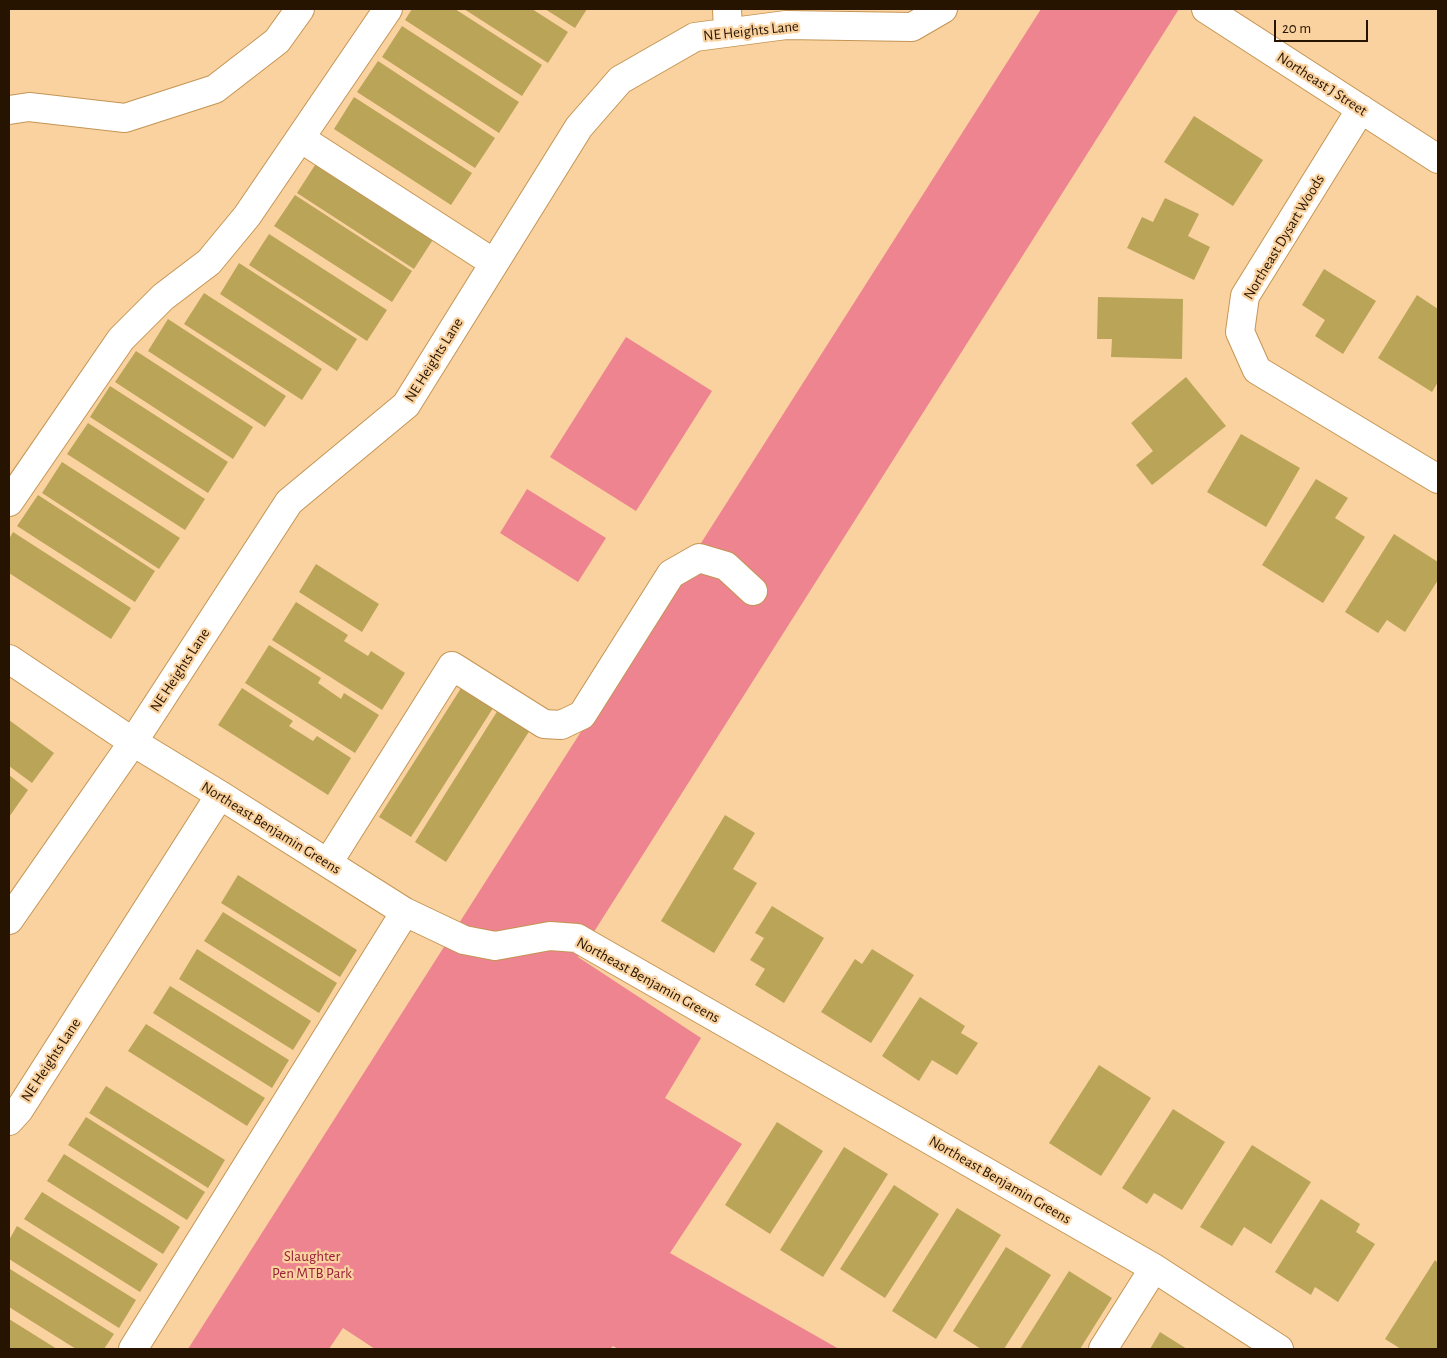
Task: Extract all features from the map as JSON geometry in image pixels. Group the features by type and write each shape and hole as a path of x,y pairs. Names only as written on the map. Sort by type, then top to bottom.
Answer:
{"street":[{"path":"9,110 29,107 125,118 215,89 277,42 300,9"},
{"path":"9,502 121,339 163,297 209,262 247,216 388,9"},
{"name":"NE Heights Lane","path":"9,920 133,742 289,502 406,405 579,127 620,80 728,20 786,25 912,28 943,9"},
{"name":"Northeast J Street","path":"1206,9 1438,159"},
{"name":"Northeast Dysart Woods","path":"1361,109 1245,296 1240,332 1257,370 1438,479"},
{"path":"300,138 494,263"},
{"path":"328,863 452,666 544,724 561,725 582,715 671,574 699,558 726,566 753,591"},
{"name":"Northeast Benjamin Greens","path":"9,659 133,742 404,912 464,940 495,946 550,936 577,938 1154,1268 1279,1349"},
{"name":"NE Heights Lane","path":"9,1121 24,1102 220,795"},
{"path":"133,1349 404,912"},
{"path":"1103,1349 1154,1268"}],"green space":[{"name":"Slaughter Pen MTB Park","path":"1041,9 1179,9 578,957 701,1038 665,1098 742,1144 670,1253 839,1349 618,1349 613,1346 610,1349 375,1349 343,1328 329,1349 188,1349"},
{"path":"626,337 712,391 636,511 550,457"},
{"path":"527,489 606,538 578,582 500,533"}],"building":[{"path":"412,9 455,9 542,65 522,96 405,20"},
{"path":"464,9 532,9 568,32 548,63"},
{"path":"545,9 587,9 575,28"},
{"path":"402,26 519,102 499,133 382,57"},
{"path":"378,61 495,138 475,168 357,92"},
{"path":"354,97 472,173 451,205 334,129"},
{"path":"1194,116 1263,160 1233,206 1164,162"},
{"path":"317,162 434,238 414,269 297,193"},
{"path":"295,195 412,271 392,302 274,226"},
{"path":"1165,198 1199,214 1188,236 1210,247 1194,280 1127,248 1142,217 1153,222"},
{"path":"269,234 387,310 367,341 249,265"},
{"path":"239,263 357,339 337,371 220,294"},
{"path":"1324,269 1376,301 1343,354 1315,336 1325,320 1302,305"},
{"path":"204,293 322,369 302,400 184,324"},
{"path":"1417,295 1438,309 1438,382 1432,392 1378,358"},
{"path":"1098,297 1183,299 1182,359 1111,357 1112,339 1097,339"},
{"path":"168,319 286,396 265,427 148,351"},
{"path":"136,351 253,427 233,459 115,382"},
{"path":"1186,377 1226,426 1152,485 1136,465 1153,451 1131,423"},
{"path":"110,386 228,462 208,493 90,417"},
{"path":"88,423 205,499 185,530 67,454"},
{"path":"1241,434 1300,468 1266,527 1207,492"},
{"path":"62,462 180,538 159,569 42,493"},
{"path":"1316,479 1348,498 1335,518 1365,537 1323,603 1262,565"},
{"path":"38,495 155,571 135,602 17,526"},
{"path":"13,532 131,608 111,639 9,573 9,539"},
{"path":"1394,534 1438,562 1438,580 1405,632 1387,620 1378,633 1345,612"},
{"path":"316,564 379,604 362,632 299,592"},
{"path":"296,602 348,635 344,641 368,656 371,651 405,673 382,710 272,640"},
{"path":"269,645 321,678 318,683 341,699 344,693 379,715 355,753 245,683"},
{"path":"463,685 495,705 411,837 379,817"},
{"path":"242,688 293,721 289,726 313,741 317,736 351,758 328,795 218,725"},
{"path":"498,710 530,730 446,862 415,842"},
{"path":"9,720 54,753 32,783 9,766"},
{"path":"9,775 28,790 9,817"},
{"path":"725,815 755,833 733,869 757,883 714,953 661,921"},
{"path":"238,875 357,950 340,977 221,903"},
{"path":"772,906 824,938 784,1003 755,985 765,969 750,960 764,938 755,933"},
{"path":"223,912 337,983 319,1013 204,941"},
{"path":"197,949 311,1021 293,1050 179,979"},
{"path":"872,949 914,975 871,1043 821,1012 855,959 862,964"},
{"path":"170,986 289,1060 272,1088 153,1013"},
{"path":"920,997 965,1026 961,1033 978,1043 957,1075 932,1060 919,1081 882,1056"},
{"path":"146,1024 265,1098 247,1126 128,1051"},
{"path":"1099,1065 1151,1098 1101,1176 1049,1143"},
{"path":"106,1086 225,1160 208,1188 89,1113"},
{"path":"1173,1109 1225,1142 1182,1210 1154,1193 1147,1204 1122,1188"},
{"path":"86,1117 205,1192 187,1220 68,1145"},
{"path":"777,1122 823,1151 770,1234 725,1205"},
{"path":"1252,1145 1311,1182 1271,1244 1244,1227 1232,1246 1200,1227"},
{"path":"844,1147 888,1174 823,1277 780,1250"},
{"path":"64,1154 180,1227 163,1254 47,1181"},
{"path":"894,1185 939,1214 885,1298 840,1269"},
{"path":"42,1192 158,1264 140,1292 24,1219"},
{"path":"1321,1199 1360,1224 1356,1232 1375,1244 1338,1302 1315,1287 1311,1295 1275,1272"},
{"path":"957,1208 1001,1235 936,1339 892,1311"},
{"path":"17,1226 136,1300 119,1328 9,1259 9,1240"},
{"path":"1006,1247 1051,1275 1004,1349 981,1349 953,1331"},
{"path":"1435,1260 1438,1263 1438,1349 1401,1349 1385,1339"},
{"path":"10,1269 114,1334 104,1349 76,1349 9,1307"},
{"path":"1069,1271 1112,1298 1080,1349 1020,1349"},
{"path":"9,1319 57,1349 9,1349"},
{"path":"1160,1332 1187,1349 1150,1349"}]}
